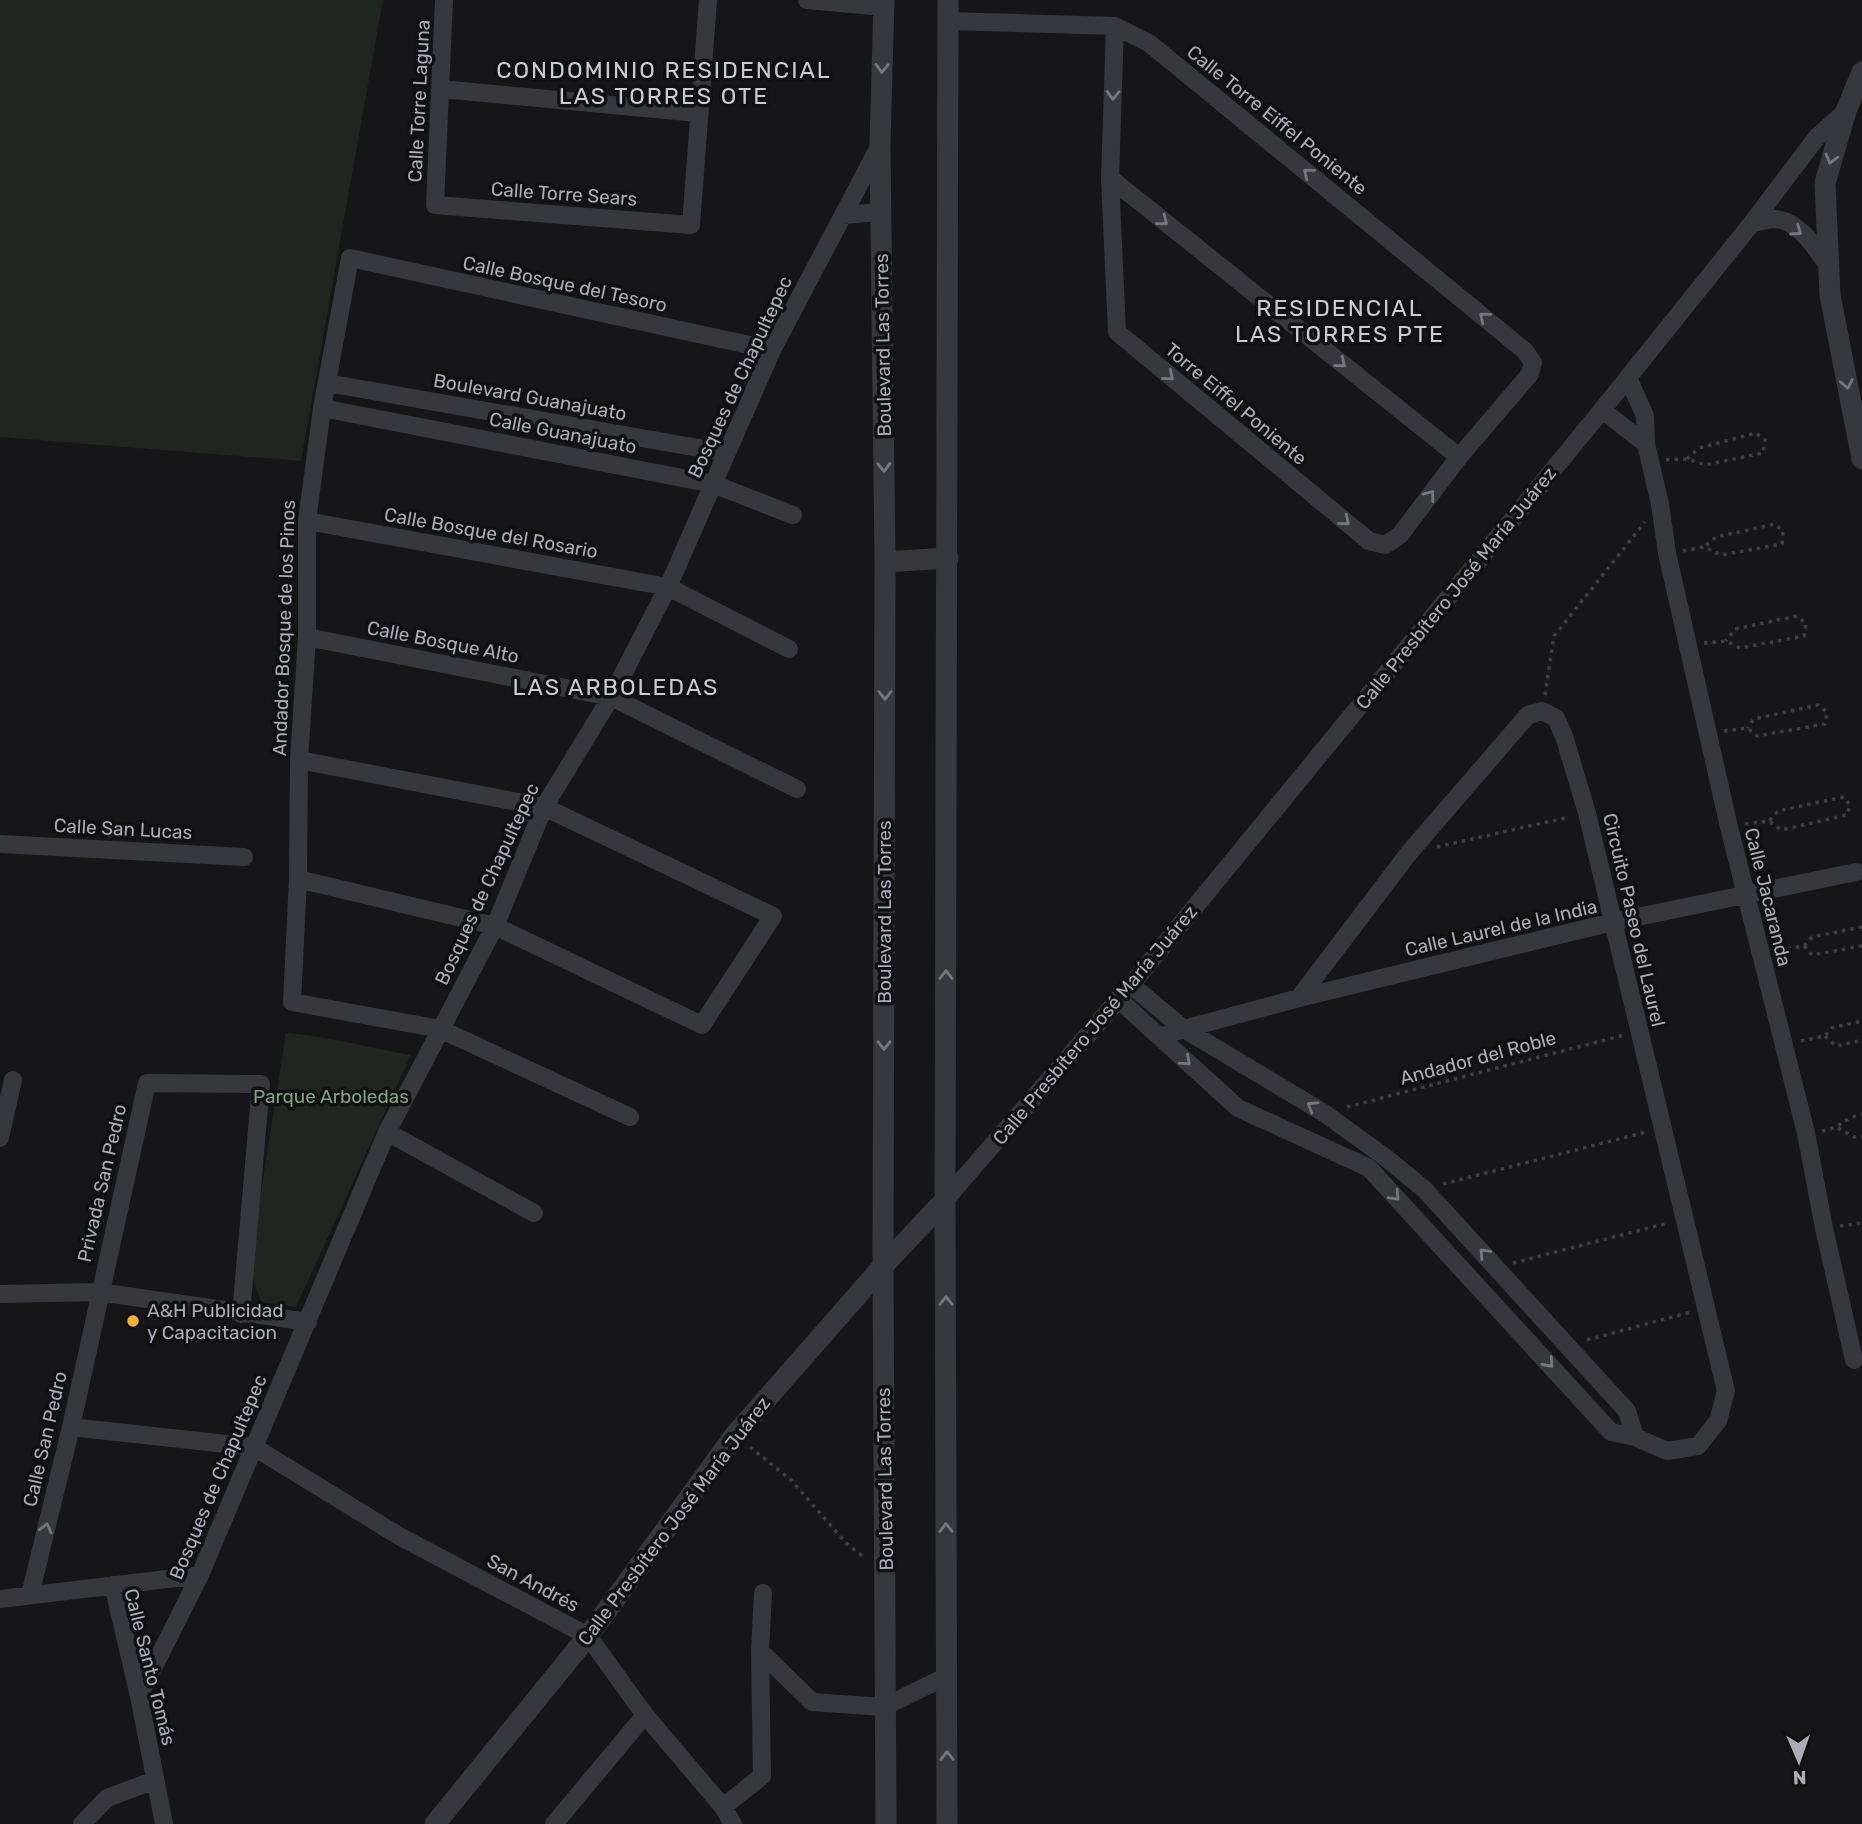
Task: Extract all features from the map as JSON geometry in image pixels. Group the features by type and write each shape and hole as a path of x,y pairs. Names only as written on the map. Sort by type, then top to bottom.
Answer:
{"street":[{"name":"Calle Torre Laguna","path":"435,205 444,0"},
{"path":"441,89 698,113 708,0"},
{"path":"807,0 884,3"},
{"name":"Boulevard Las Torres","path":"884,3 880,145 885,562 883,1266 886,1824"},
{"path":"947,1824 939,1680 945,1200 948,10"},
{"name":"Calle Torre Eiffel Poniente","path":"948,10 1115,26 1149,43 1525,351 1533,363"},
{"name":"Torre Eiffel Poniente","path":"1115,26 1110,178 1117,332 1369,541 1385,545 1400,535 1459,457 1530,374 1533,363"},
{"path":"1862,72 1846,111 1825,183 1830,295 1862,459"},
{"name":"Calle Presbítero José María Juárez","path":"435,1824 587,1636 735,1435 883,1266 945,1200 1131,985 1602,411 1817,137 1846,111"},
{"name":"Calle Torre Sears","path":"435,205 691,225 698,113"},
{"name":"Bosques de Chapultepec","path":"139,1696 200,1576 387,1132 495,926 544,807 611,697 668,587 772,350 880,145"},
{"path":"1110,178 1459,457"},
{"path":"843,215 881,212"},
{"path":"1752,223 1776,219 1794,226 1806,236 1829,267"},
{"name":"Calle Bosque del Tesoro","path":"350,258 772,350"},
{"name":"Andador Bosque de los Pinos","path":"350,258 322,408 307,521 307,637 299,760 298,879 292,1002 440,1029"},
{"name":"Calle Jacaranda","path":"1628,378 1645,416 1648,452 1660,504 1667,554 1745,896 1785,1044 1854,1360"},
{"name":"Boulevard Guanajuato","path":"327,383 726,453"},
{"name":"Calle Guanajuato","path":"322,408 713,484 793,515"},
{"path":"1602,411 1648,452"},
{"name":"Calle Bosque del Rosario","path":"307,521 668,587 789,649"},
{"path":"885,562 948,558"},
{"name":"Calle Bosque Alto","path":"307,637 611,697 797,789"},
{"path":"1299,998 1408,854 1528,715 1542,711"},
{"name":"Circuito Paseo del Laurel","path":"1118,999 1238,1108 1369,1168 1611,1432 1635,1437 1667,1451 1698,1446 1718,1421 1726,1391 1587,813 1564,736 1556,718 1542,711"},
{"path":"298,879 495,926 702,1025 773,916 544,807 299,760"},
{"name":"Calle San Lucas","path":"0,844 244,857"},
{"name":"Calle Laurel de la India","path":"1160,1037 1299,998 1613,922 1856,872"},
{"path":"1131,985 1184,1029 1324,1113 1424,1189 1627,1411 1635,1437"},
{"path":"440,1029 630,1117"},
{"path":"0,1138 13,1080"},
{"name":"Privada San Pedro","path":"99,1292 147,1083 261,1084 241,1314"},
{"path":"387,1132 534,1213"},
{"path":"1369,1168 1385,1157"},
{"path":"1499,1308 1517,1291"},
{"path":"0,1294 99,1292 308,1322"},
{"name":"Calle San Pedro","path":"30,1595 71,1427 99,1292"},
{"path":"71,1427 254,1447"},
{"name":"San Andrés","path":"254,1447 399,1536 587,1636 645,1715 723,1807 733,1824"},
{"path":"113,1585 200,1576"},
{"name":"Calle Santo Tomás","path":"0,1599 113,1585 139,1696 164,1824"},
{"path":"723,1807 761,1776 760,1651 763,1593"},
{"path":"760,1651 812,1702 884,1707 939,1680"},
{"path":"554,1824 645,1715"},
{"path":"82,1824 107,1798 155,1780"}],"path":[{"path":"1648,452 1705,465 1763,453 1765,440 1756,433 1699,447 1688,459"},
{"path":"1542,711 1554,636 1660,504"},
{"path":"1667,554 1704,547 1716,537 1775,524 1783,531 1782,544 1721,555 1704,547"},
{"path":"1688,645 1726,641 1740,648 1804,636 1806,623 1797,616 1735,629 1726,641"},
{"path":"1708,734 1747,728 1754,719 1818,705 1826,712 1825,724 1757,736 1747,728"},
{"path":"1729,827 1769,821 1778,811 1844,797 1850,805 1847,815 1781,830 1769,821"},
{"path":"1408,854 1587,813"},
{"path":"1760,954 1804,946 1812,937 1862,927"},
{"path":"1804,946 1812,955 1862,946"},
{"path":"1785,1044 1825,1037 1832,1028 1862,1021"},
{"name":"Andador del Roble","path":"1324,1113 1638,1031"},
{"path":"1825,1037 1836,1046 1862,1040"},
{"path":"1862,1114 1849,1116 1838,1128 1854,1137 1862,1136"},
{"path":"1424,1189 1662,1128"},
{"path":"1497,1267 1684,1219"},
{"path":"1568,1345 1705,1308"},
{"path":"735,1435 791,1480 847,1544 886,1574"}],"green space":[{"path":"0,0 383,0 301,461 0,437"},
{"name":"Parque Arboledas","path":"286,1033 333,1039 411,1055 296,1307 261,1302 249,1267"}],"place":[{"name":"A&H Publicidad y Capacitacion","path":"133,1321"}],"district":[{"name":"CONDOMINIO RESIDENCIAL LAS TORRES OTE","path":"664,83"},
{"name":"RESIDENCIAL LAS TORRES PTE","path":"1340,321"},
{"name":"LAS ARBOLEDAS","path":"616,687"}]}
